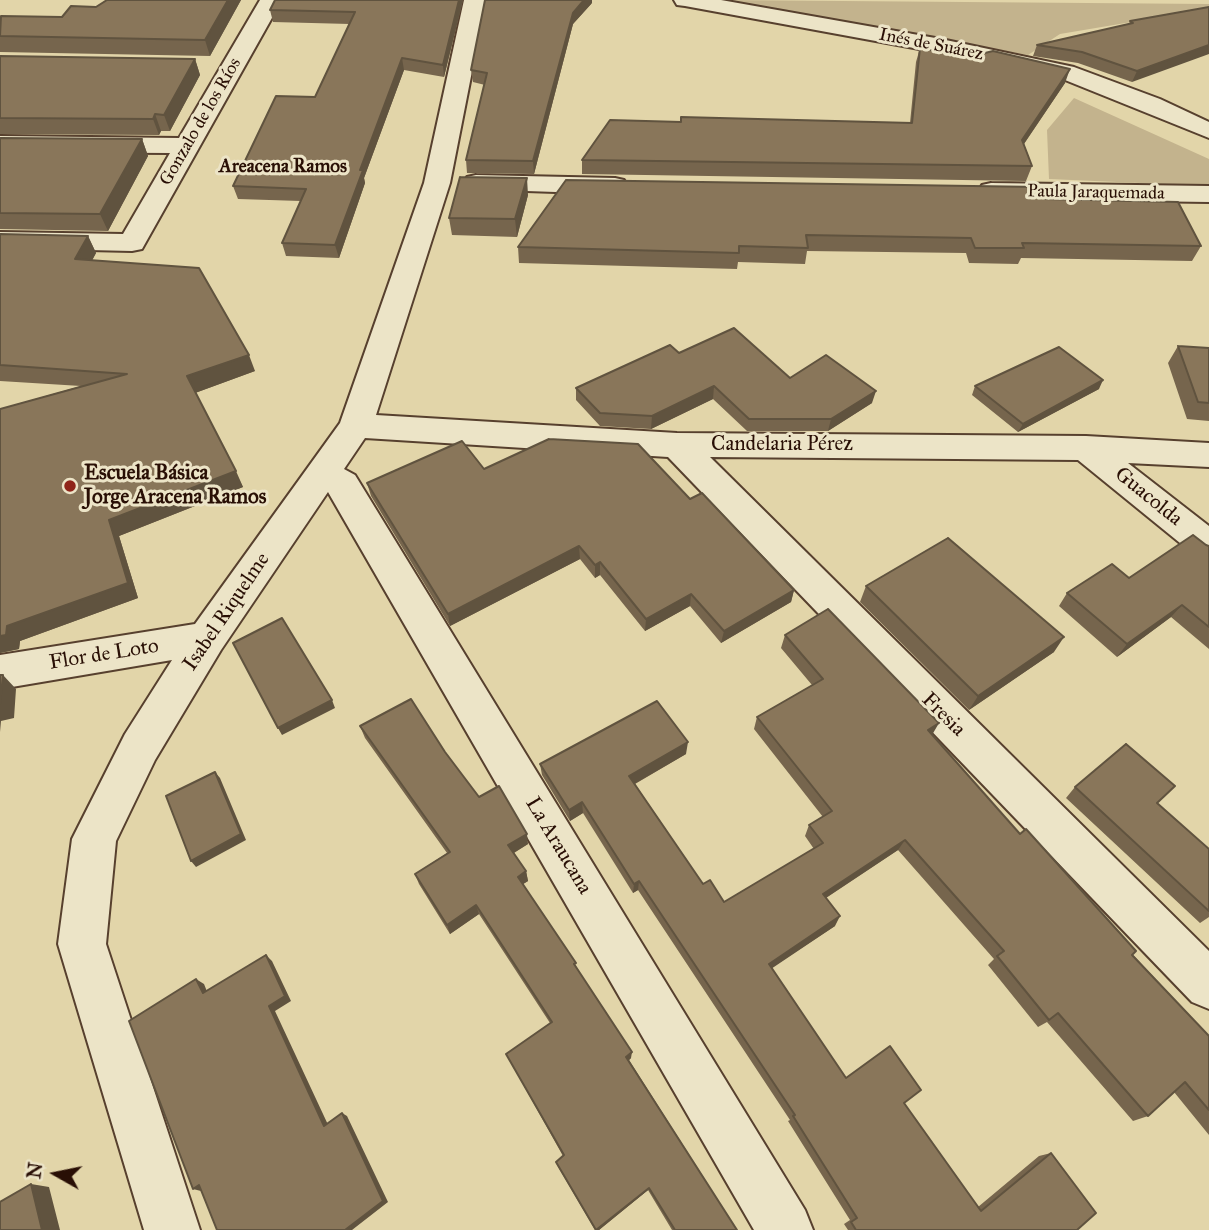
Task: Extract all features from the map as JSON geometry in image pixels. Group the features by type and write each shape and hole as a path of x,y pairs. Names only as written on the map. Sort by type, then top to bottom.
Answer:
{"street":[{"name":"Gonzalo de los Ríos","path":"0,240 132,243 271,0"},
{"name":"Isabel Riquelme","path":"172,1230 82,944 94,839 140,747 208,638 356,426 437,183 475,0"},
{"name":"Inés de Suárez","path":"685,0 941,46 1066,72 1151,104 1209,131"},
{"path":"206,65 233,66"},
{"path":"0,144 188,146"},
{"path":"437,183 644,186"},
{"name":"Paula Jaraquemada","path":"961,191 1209,194"},
{"name":"Candelaria Pérez","path":"356,426 677,445 1086,448 1209,456"},
{"name":"Fresia","path":"677,445 1209,985"},
{"name":"Guacolda","path":"1086,448 1209,546"},
{"name":"La Araucana","path":"322,472 343,484 785,1230"},
{"name":"Flor de Loto","path":"0,672 208,638"}],"shaded area":[{"path":"720,0 1209,4 1209,9 1060,34 1028,55"},
{"path":"1074,98 1209,159 1209,186 1049,179 1047,130"}],"building":[{"path":"107,0 228,0 205,40 0,36 1,16 62,17 71,6 96,7"},
{"path":"275,0 459,0 443,65 402,58 335,245 282,243 306,189 233,186 276,96 315,97 355,12 270,10"},
{"path":"485,0 584,0 573,13 533,161 466,160 487,73 471,70"},
{"path":"1209,7 1209,45 1137,71 1082,52 1037,45 1133,23 1130,21"},
{"path":"920,48 969,57 993,51 1070,69 1022,140 1032,166 582,160 610,120 681,122 681,117 912,123"},
{"path":"0,56 195,59 164,115 155,114 153,119 0,118"},
{"path":"0,138 142,139 100,214 0,213"},
{"path":"460,177 527,178 515,219 449,218"},
{"path":"566,180 1040,187 1045,199 1178,202 1201,246 1022,243 1024,248 975,248 971,238 806,235 808,248 739,246 739,253 518,247"},
{"path":"0,234 88,236 75,259 199,268 249,355 187,376 236,471 109,520 128,583 7,626 6,635 0,636 0,409 127,374 0,365"},
{"path":"734,328 790,378 826,355 876,391 831,419 749,419 714,386 652,416 600,413 576,388 670,345 679,353"},
{"path":"1178,346 1209,348 1209,403 1198,402"},
{"path":"1059,347 1103,380 1023,424 975,386"},
{"path":"549,439 638,444 690,499 702,493 794,590 724,631 691,594 646,619 600,562 595,565 579,546 448,614 367,483 462,441 484,469"},
{"path":"1193,535 1209,546 1209,627 1182,605 1127,644 1067,593 1112,564 1129,578"},
{"path":"948,538 1064,637 978,696 866,586"},
{"path":"828,609 939,723 928,730 1020,834 1026,829 1136,951 1132,955 1209,1036 1209,1110 1185,1082 1148,1116 1058,1013 1049,1020 997,956 1004,951 905,840 823,894 840,916 769,964 846,1078 890,1046 921,1090 904,1103 981,1211 1051,1153 1096,1213 1077,1230 856,1230 851,1222 857,1218 793,1116 795,1115 639,881 634,884 582,802 569,810 540,764 657,701 688,742 629,776 703,884 710,880 724,902 823,843 809,825 832,811 757,717 823,679 785,635"},
{"path":"282,618 332,700 278,728 233,643"},
{"path":"0,675 3,675 0,704"},
{"path":"411,699 445,752 479,797 499,786 527,834 508,845 526,871 518,877 632,1052 626,1057 737,1230 675,1230 649,1188 596,1230 556,1162 564,1155 506,1054 552,1022 476,905 447,925 415,874 450,852 360,726"},
{"path":"1126,744 1175,786 1157,803 1209,849 1209,911 1075,787"},
{"path":"215,772 241,834 191,861 166,796"},
{"path":"266,955 285,996 269,1006 324,1126 342,1113 383,1201 345,1230 217,1230 199,1185 193,1189 129,1021 196,979 203,993"},
{"path":"31,1184 42,1230 0,1230 0,1202"}],"place":[{"name":"Escuela Básica Jorge Aracena Ramos","path":"70,486"}],"district":[{"name":"Areacena Ramos","path":"283,167"}]}
